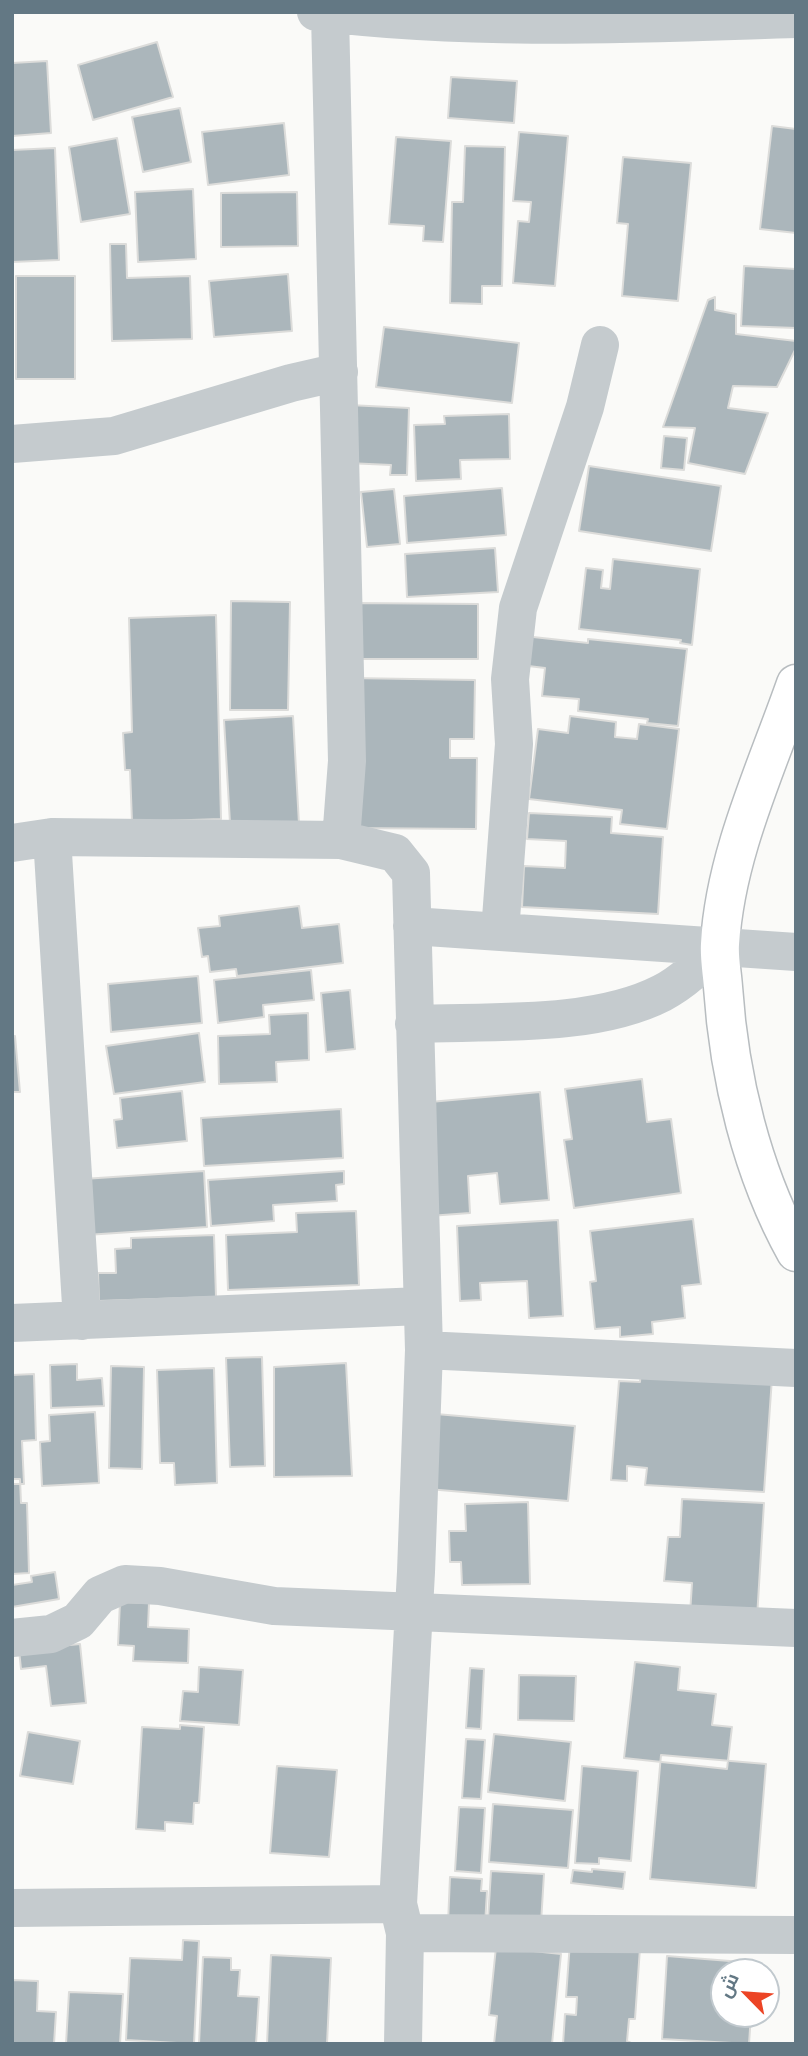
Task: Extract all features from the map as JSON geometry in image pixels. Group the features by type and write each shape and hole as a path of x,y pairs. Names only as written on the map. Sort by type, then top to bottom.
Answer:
{"highway":[{"path":"796,684 738,853 720,945 725,1021 739,1097 760,1171 796,1252"}],"street":[{"path":"341,840 347,761 340,372 323,13 573,26 796,19"},
{"path":"500,932 514,744 510,679 518,608 585,407 600,345"},
{"path":"12,444 114,436 291,383 340,372"},
{"path":"52,837 82,1321"},
{"path":"12,844 52,837 341,840 395,852 411,873 424,1350 402,1919 403,2044"},
{"path":"412,926 796,952"},
{"path":"414,1024 570,1017 619,1010 675,985 720,945"},
{"path":"12,1322 421,1306"},
{"path":"424,1350 796,1368"},
{"path":"12,1638 51,1634 78,1621 100,1595 125,1584 160,1586 274,1606 796,1628"},
{"path":"12,1908 402,1919 796,1935"}],"building":[{"path":"157,42 173,97 93,120 78,65"},
{"path":"47,61 51,133 12,136 12,63"},
{"path":"451,77 517,81 514,123 448,118"},
{"path":"180,108 191,162 143,172 132,117"},
{"path":"284,123 289,175 208,185 202,132"},
{"path":"772,126 796,129 796,233 760,229"},
{"path":"519,132 568,136 555,286 513,283 518,221 529,222 531,202 513,201"},
{"path":"396,137 451,141 443,242 423,241 424,226 389,224"},
{"path":"117,138 130,214 81,222 69,147"},
{"path":"465,146 505,147 502,286 482,286 482,304 450,303 452,202 463,202"},
{"path":"55,148 59,260 12,262 12,150"},
{"path":"623,157 691,163 678,301 622,296 628,224 617,223"},
{"path":"193,189 196,259 138,262 135,192"},
{"path":"297,192 298,246 221,247 221,193"},
{"path":"110,244 126,244 127,278 190,276 192,339 112,341"},
{"path":"744,266 796,269 796,328 741,326"},
{"path":"288,274 292,331 214,337 209,281"},
{"path":"16,276 75,276 75,379 16,379"},
{"path":"715,297 715,310 736,314 736,334 796,341 796,348 777,387 733,386 728,408 768,413 745,474 688,463 695,428 663,427 708,300"},
{"path":"384,327 519,343 512,403 376,387"},
{"path":"349,405 409,408 407,475 390,475 391,465 347,463"},
{"path":"509,414 510,459 460,460 461,479 416,481 414,425 445,424 444,416"},
{"path":"664,436 687,438 684,470 661,468"},
{"path":"589,466 721,486 711,551 579,531"},
{"path":"502,488 506,535 407,543 404,496"},
{"path":"394,489 400,544 367,547 361,492"},
{"path":"495,548 498,592 407,597 405,554"},
{"path":"613,559 700,569 692,645 680,643 681,640 579,629 586,568 603,570 601,588 610,589"},
{"path":"231,601 290,602 288,710 230,710"},
{"path":"353,603 478,604 478,659 352,659"},
{"path":"216,615 221,819 132,822 130,770 125,770 123,733 132,732 129,618"},
{"path":"524,636 687,649 678,726 647,723 648,719 578,711 579,699 542,696 545,668 520,665"},
{"path":"350,678 475,680 474,739 450,739 450,758 477,758 476,829 348,828"},
{"path":"293,716 299,824 230,823 224,720"},
{"path":"570,716 616,722 615,737 637,739 639,724 679,729 667,829 620,824 622,810 529,799 538,729 568,733"},
{"path":"529,813 612,817 611,833 663,837 658,914 522,907 524,866 565,868 566,841 527,839"},
{"path":"299,906 302,928 339,924 343,963 237,976 236,969 210,972 208,956 202,957 198,928 220,926 219,916"},
{"path":"311,970 314,1000 263,1005 264,1017 218,1023 214,980"},
{"path":"198,976 202,1023 111,1032 108,984"},
{"path":"350,990 355,1049 326,1052 321,993"},
{"path":"308,1013 309,1060 276,1062 277,1082 219,1084 218,1036 270,1034 269,1015"},
{"path":"199,1033 205,1082 114,1094 106,1046"},
{"path":"15,1036 20,1092 12,1092 12,1037"},
{"path":"642,1079 647,1122 671,1119 681,1193 574,1208 564,1140 572,1139 565,1089"},
{"path":"182,1091 187,1141 117,1148 114,1120 122,1119 120,1098"},
{"path":"540,1092 549,1200 500,1204 497,1173 468,1176 470,1213 429,1216 419,1103"},
{"path":"341,1109 343,1158 204,1166 201,1118"},
{"path":"204,1171 207,1227 86,1235 83,1179"},
{"path":"344,1171 344,1184 336,1185 337,1201 273,1205 274,1221 211,1226 208,1180"},
{"path":"356,1211 359,1285 228,1290 226,1235 297,1232 296,1213"},
{"path":"693,1219 701,1284 682,1286 685,1318 652,1322 653,1334 620,1337 620,1327 595,1329 590,1282 596,1281 590,1231"},
{"path":"558,1220 563,1316 529,1318 527,1281 480,1283 481,1300 460,1301 457,1226"},
{"path":"214,1235 216,1297 99,1301 98,1273 116,1273 115,1249 131,1248 131,1238"},
{"path":"262,1357 265,1466 230,1467 226,1358"},
{"path":"346,1363 352,1476 274,1477 274,1367"},
{"path":"77,1364 77,1380 102,1378 104,1406 51,1408 50,1365"},
{"path":"111,1366 144,1367 142,1469 109,1468"},
{"path":"214,1368 217,1483 175,1485 174,1463 160,1463 157,1370"},
{"path":"641,1369 772,1378 764,1492 645,1485 647,1468 627,1466 627,1481 611,1480 619,1381 640,1382"},
{"path":"34,1374 36,1440 22,1441 24,1484 12,1484 12,1375"},
{"path":"95,1412 99,1483 42,1486 40,1442 50,1441 49,1415"},
{"path":"436,1414 575,1426 568,1501 428,1489"},
{"path":"12,1479 20,1479 21,1503 27,1503 29,1573 12,1574"},
{"path":"682,1499 764,1503 757,1618 690,1614 692,1583 664,1581 668,1537 680,1537"},
{"path":"528,1502 530,1584 462,1585 461,1562 450,1562 449,1531 466,1531 465,1504"},
{"path":"55,1572 59,1599 12,1607 12,1585 32,1582 31,1576"},
{"path":"120,1602 149,1603 148,1627 189,1629 188,1663 133,1661 134,1646 118,1645"},
{"path":"80,1644 86,1703 51,1706 46,1666 21,1669 19,1650"},
{"path":"635,1662 680,1667 678,1690 716,1694 712,1725 732,1727 727,1769 624,1758"},
{"path":"199,1667 243,1670 239,1725 180,1721 183,1691 198,1692"},
{"path":"470,1668 484,1669 481,1729 466,1728"},
{"path":"519,1675 576,1676 574,1721 518,1720"},
{"path":"180,1725 204,1727 199,1803 194,1803 193,1824 165,1822 165,1831 136,1829 142,1727 180,1729"},
{"path":"28,1732 80,1741 73,1784 20,1776"},
{"path":"494,1734 571,1742 565,1801 488,1792"},
{"path":"466,1739 485,1740 481,1799 462,1798"},
{"path":"661,1755 766,1764 756,1888 650,1879"},
{"path":"277,1766 337,1770 329,1857 270,1853"},
{"path":"582,1766 638,1771 631,1861 599,1858 599,1864 575,1863"},
{"path":"493,1804 573,1810 568,1868 489,1862"},
{"path":"459,1807 485,1808 481,1873 455,1871"},
{"path":"592,1869 625,1872 623,1889 571,1883 573,1870 592,1872"},
{"path":"491,1871 544,1874 541,1923 488,1920"},
{"path":"450,1877 482,1879 481,1891 487,1891 485,1925 448,1923"},
{"path":"183,1940 199,1941 194,2044 126,2040 130,1958 182,1960"},
{"path":"570,1942 640,1948 635,2019 629,2019 627,2041 633,2044 563,2044 565,2014 576,2015 577,1997 566,1997"},
{"path":"496,1947 561,1954 552,2044 494,2044 497,2016 489,2015"},
{"path":"271,1955 331,1958 327,2044 267,2044"},
{"path":"667,1956 710,1959 710,2028 750,2028 749,2044 662,2039"},
{"path":"203,1957 231,1958 231,1970 240,1970 238,1996 259,1997 256,2044 199,2044"},
{"path":"12,1980 38,1981 37,2011 56,2012 54,2044 12,2044"},
{"path":"69,1992 123,1994 120,2044 66,2044"}]}
